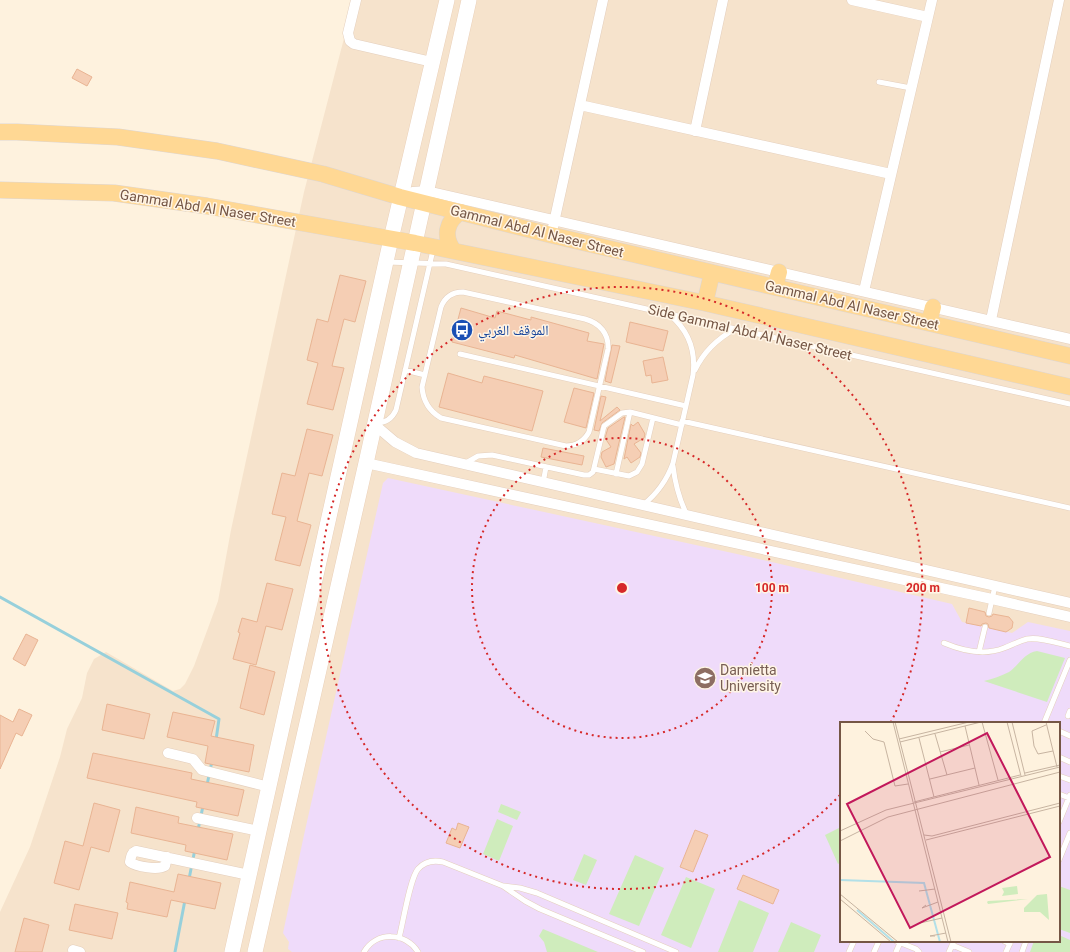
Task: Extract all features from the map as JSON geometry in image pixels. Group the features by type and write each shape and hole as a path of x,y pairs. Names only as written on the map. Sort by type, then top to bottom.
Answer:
{"main road":[{"path":"232,952 400,197 447,0"},
{"path":"255,952 375,424 469,0"},
{"name":"Gammal Abd Al Naser Street","path":"0,132 118,137 217,151 323,174 400,197 426,197 461,212 553,228 712,273 1070,356"},
{"name":"Gammal Abd Al Naser Street","path":"0,190 114,193 207,206 415,243 705,303 1070,387"},
{"path":"454,251 450,247 447,237 448,227 453,218 461,212"},
{"path":"775,288 779,272"},
{"path":"705,303 712,273"},
{"path":"929,323 933,307"}],"street":[{"path":"356,0 348,33 350,41 354,44 432,62"},
{"path":"553,228 603,0"},
{"path":"695,131 723,0"},
{"path":"852,0 928,17"},
{"path":"864,291 932,0"},
{"path":"991,320 1059,0"},
{"path":"580,105 891,174"},
{"path":"426,197 553,228 779,272 1070,339"},
{"path":"375,424 395,442 416,453 1070,603"},
{"path":"366,463 1070,617"},
{"path":"168,753 193,759 202,770 269,787"},
{"path":"196,818 259,831"},
{"path":"167,857 249,875"}],"lane":[{"path":"879,82 911,88"},
{"path":"375,424 387,421 394,414 434,247"},
{"name":"Side Gammal Abd Al Naser Street","path":"386,262 446,264 1070,404"},
{"path":"463,292 585,319 596,323 604,331 608,345 600,386 589,432 580,443 566,446 441,418 429,408 424,398 422,387 441,307 447,297 455,293 463,292"},
{"path":"643,506 661,487 673,462 692,375 694,358 690,340 678,321 669,314"},
{"path":"692,375 700,360 709,348 721,337 735,329"},
{"path":"460,354 686,406"},
{"path":"405,370 425,374"},
{"path":"463,465 472,459 488,455 587,476 591,474 594,468 604,426 622,414 630,412 1070,508"},
{"path":"616,474 630,412"},
{"path":"594,468 616,474 629,476 633,475 640,468 653,418"},
{"path":"673,462 676,485 688,516"},
{"path":"543,483 546,467"},
{"path":"989,613 995,586"},
{"path":"979,652 985,627"},
{"path":"944,643 967,651 979,652 1000,650 1022,640 1033,639 1070,646"},
{"path":"1044,722 1070,661"},
{"path":"1060,731 1070,736"},
{"path":"1060,757 1070,762"},
{"path":"1060,776 1070,780"},
{"path":"1060,818 1069,796"},
{"path":"1060,858 1070,833"},
{"path":"399,938 414,874 424,864 430,862 443,862 503,886 540,909 642,952"},
{"path":"503,886 520,888 537,893 676,952"},
{"path":"364,952 370,944 381,938 387,937 399,938 411,944 418,952"},
{"path":"849,952 854,942"},
{"path":"874,952 879,942"},
{"path":"896,952 898,942 916,949 919,952"},
{"path":"1006,952 1010,942"},
{"path":"1022,952 1026,942"},
{"path":"949,952 953,943 969,952"}],"shaded area":[{"path":"354,0 1070,0 1070,952 0,952 0,912 30,847 60,757 67,729 82,698 87,673 94,659 106,652 173,691 180,689 185,684 194,666 218,601 231,530 304,192"},
{"name":"Damietta University","path":"388,478 737,554 952,604 962,622 1012,633 1028,622 1070,631 1070,952 292,952 288,949 289,942 283,933 383,483"}],"green space":[{"path":"1037,651 1065,658 1047,702 984,681 1009,672 1029,654"},
{"path":"501,804 521,812 517,820 498,812"},
{"path":"497,819 513,826 499,861 483,854"},
{"path":"840,828 840,863 838,864 825,835"},
{"path":"584,854 597,860 586,885 573,880"},
{"path":"635,855 664,868 639,926 609,914"},
{"path":"686,877 715,889 691,948 661,935"},
{"path":"1060,886 1070,890 1070,933 1060,929"},
{"path":"739,900 769,913 753,952 718,952"},
{"path":"791,922 821,935 814,952 778,952"},
{"path":"543,929 598,952 547,952 544,942 539,936"},
{"path":"1060,935 1070,940 1070,952 1030,952 1034,942 1060,942"}],"building":[{"path":"77,69 92,77 87,86 72,78"},
{"path":"340,275 366,281 355,322 344,319 332,366 344,368 333,410 307,404 318,363 307,360 317,319 328,322"},
{"path":"461,308 495,318 497,311 531,320 531,317 589,333 587,341 604,344 597,379 515,355 514,358 452,342"},
{"path":"630,322 668,331 663,351 626,342"},
{"path":"612,345 620,346 611,383 605,381"},
{"path":"663,357 668,380 652,383 651,375 646,376 643,361"},
{"path":"448,373 482,383 484,376 543,391 532,431 439,407"},
{"path":"574,388 594,393 586,428 564,422"},
{"path":"601,396 606,397 600,421 617,407 620,410 602,423 599,431 594,430"},
{"path":"624,417 614,464 606,467 601,457 602,452 611,447 605,438 608,428"},
{"path":"638,422 645,434 644,438 634,444 641,453 640,457 631,463 627,457 624,459 631,424 633,426"},
{"path":"307,429 333,435 322,476 309,473 297,521 311,525 300,566 275,560 286,517 272,514 282,473 295,476"},
{"path":"543,448 584,456 582,465 541,457"},
{"path":"267,583 293,589 282,630 266,626 256,665 233,659 240,633 238,632 242,618 257,622"},
{"path":"969,608 985,612 986,616 989,617 993,614 1009,617 1013,622 1012,628 1006,632 989,628 988,624 986,623 982,624 981,626 966,623"},
{"path":"26,634 38,640 25,666 13,659"},
{"path":"250,665 275,672 264,715 240,708"},
{"path":"107,704 150,714 144,739 102,730"},
{"path":"19,709 32,715 22,736 16,733 0,769 0,715 13,722"},
{"path":"173,712 215,721 211,736 254,745 249,772 205,763 208,746 167,737"},
{"path":"93,753 192,773 191,779 244,790 238,816 196,807 197,802 87,778"},
{"path":"94,803 120,810 109,852 91,847 79,890 54,883 65,841 83,846"},
{"path":"136,807 179,817 178,823 233,834 227,860 185,851 186,845 131,833"},
{"path":"458,823 469,827 460,848 446,843 452,828 456,830"},
{"path":"695,830 708,835 693,872 680,867"},
{"path":"178,874 221,883 215,909 171,900 167,917 127,909 128,903 126,902 130,882 174,892"},
{"path":"743,875 779,890 773,904 737,889"},
{"path":"75,904 118,913 112,939 69,930"},
{"path":"24,918 49,925 42,952 15,952"}],"waterway":[{"path":"0,597 219,719 216,740"},
{"path":"207,785 212,761"},
{"path":"198,830 203,806"},
{"path":"189,879 195,849"},
{"path":"175,952 185,900"}],"place":[{"name":"الموقف الغربي","path":"462,330"},
{"name":"Damietta University","path":"705,678"}]}
